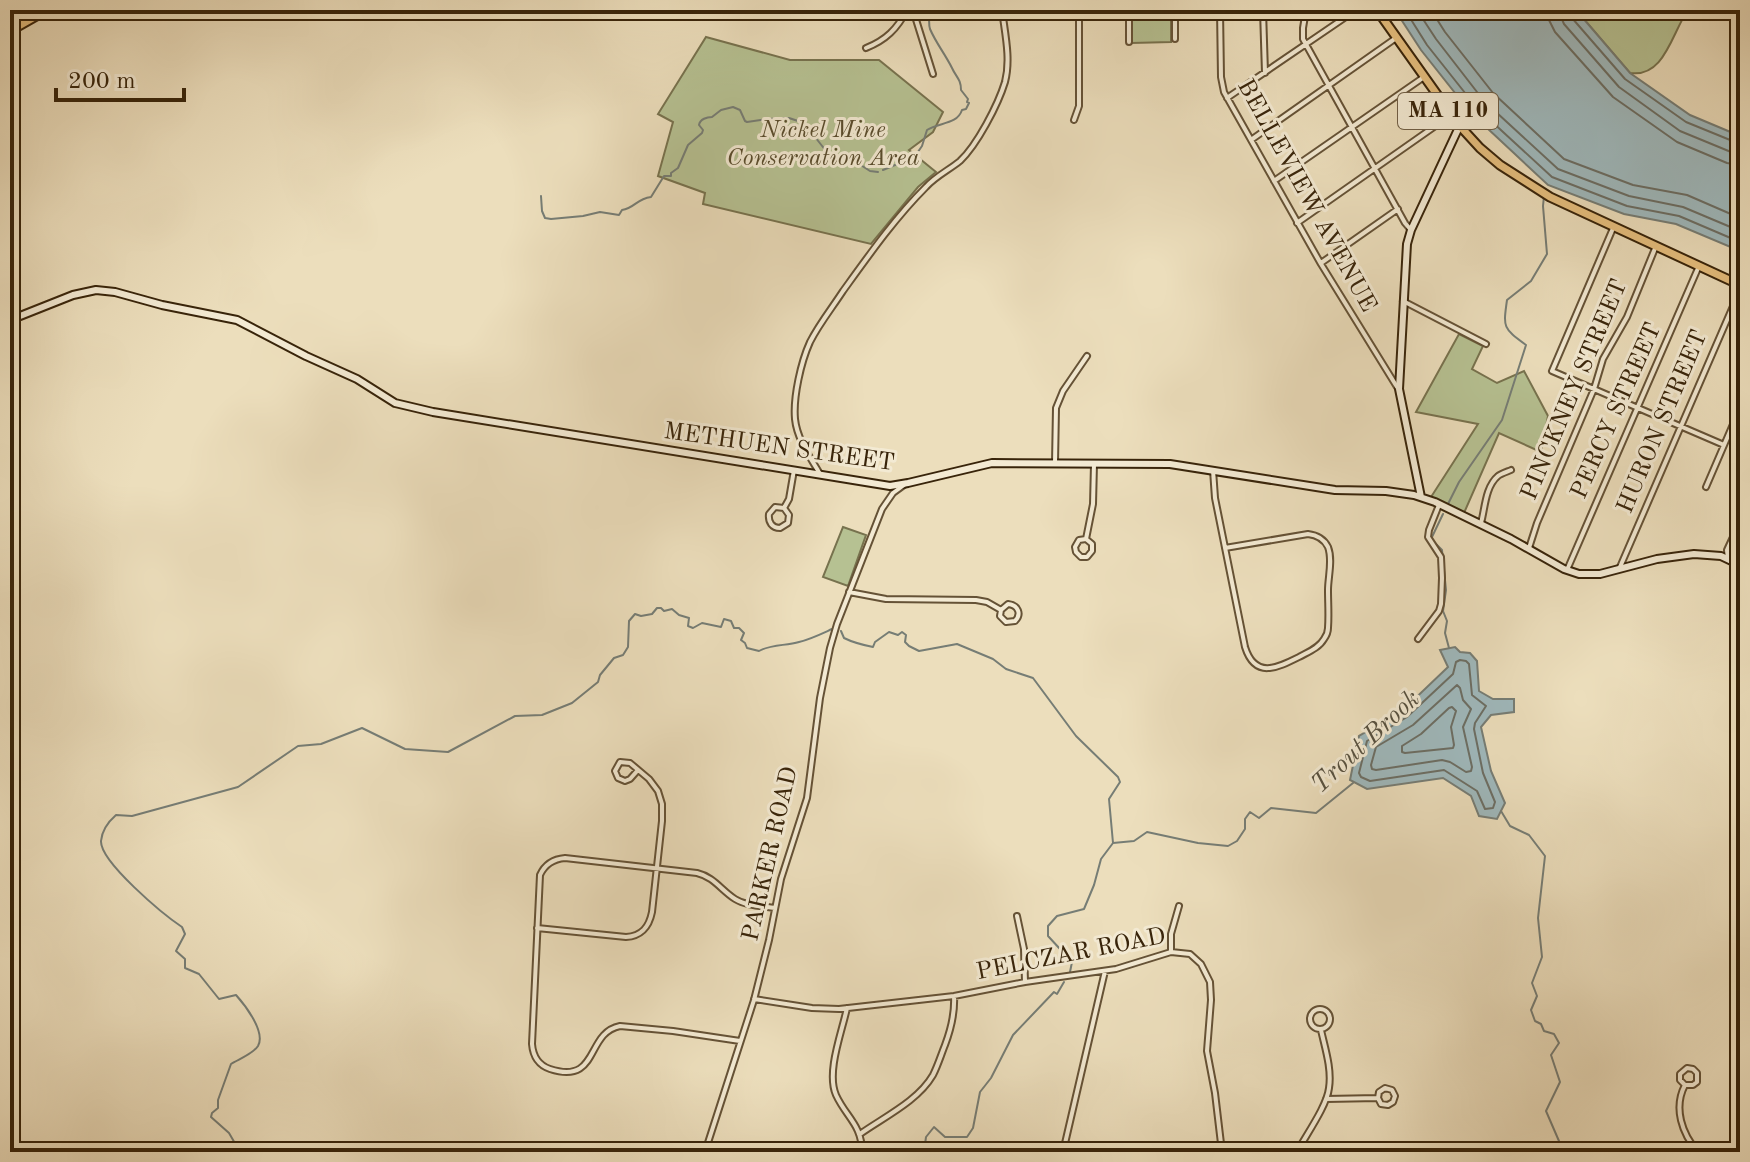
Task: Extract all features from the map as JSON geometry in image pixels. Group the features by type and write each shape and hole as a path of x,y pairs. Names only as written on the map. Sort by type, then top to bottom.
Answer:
{"main road":[{"path":"10,31 47,10"},
{"name":"MA 110","path":"1377,10 1451,115 1500,165 1540,192 1740,288"}],"street":[{"path":"866,48 891,34 910,10"},
{"path":"910,10 933,74"},
{"path":"820,474 803,445 795,416 808,348 821,324 874,249 928,184 958,162 975,144 1000,95 1007,72 1002,10"},
{"path":"1074,120 1079,106 1079,10"},
{"path":"1129,10 1129,42"},
{"path":"1175,10 1175,39"},
{"name":"BELLEVIEW AVENUE","path":"1220,10 1221,77 1227,98 1321,264 1399,389"},
{"path":"1263,10 1265,73"},
{"path":"1306,10 1302,34 1306,45 1411,230"},
{"path":"1227,98 1356,10"},
{"path":"1250,140 1396,38"},
{"path":"1274,181 1424,77"},
{"path":"1297,223 1451,115"},
{"path":"1421,497 1399,389 1407,244 1460,125"},
{"path":"1321,264 1398,209"},
{"path":"1614,226 1552,371 1724,445"},
{"name":"PINCKNEY STREET","path":"1529,548 1594,389 1603,359 1627,317 1656,246"},
{"name":"PERCY STREET","path":"1567,570 1699,266"},
{"name":"HURON STREET","path":"1619,569 1740,288"},
{"name":"METHUEN STREET","path":"10,320 73,295 96,290 115,292 237,320 357,379 389,400 411,408 890,486 992,463 1170,464 1335,490 1386,491 1421,497 1580,574 1593,575 1657,559 1694,554 1728,559 1740,565"},
{"path":"1403,301 1486,344"},
{"path":"1055,463 1056,408 1063,391 1087,356"},
{"path":"1706,487 1740,408"},
{"path":"1086,539 1093,504 1094,464"},
{"path":"784,508 789,499 794,470"},
{"path":"1213,470 1213,489 1245,647 1252,661 1267,669 1276,668 1321,643 1328,632 1330,560 1323,540 1308,534 1225,548"},
{"path":"1481,525 1490,488 1498,476 1511,470"},
{"name":"PARKER ROAD","path":"705,1152 763,968 782,874 807,798 825,673 837,624 886,502 909,483"},
{"path":"1418,639 1441,604 1441,557 1428,537 1439,505"},
{"path":"777,507 784,508 789,515 788,523 780,528 774,527 768,519 770,512 777,507"},
{"path":"1728,559 1727,550 1740,522"},
{"path":"1080,539 1086,539 1092,544 1092,551 1087,557 1081,557 1075,545 1080,539"},
{"path":"1728,559 1740,547"},
{"path":"849,592 879,599 976,600 1001,610"},
{"path":"1011,604 1018,610 1018,617 1015,621 1006,622 1000,616 1001,610 1011,604"},
{"path":"537,928 620,937 636,935 645,929 651,917 662,804 655,787 638,770 624,761 617,765 615,773 625,781 638,770"},
{"path":"740,1041 620,1026 602,1035 589,1061 580,1069 569,1072 546,1067 537,1060 532,1048 540,875 553,860 569,859 706,875 741,902 775,908"},
{"path":"1171,952 1171,934 1179,906"},
{"path":"1017,916 1024,949 1025,982"},
{"name":"PELCZAR ROAD","path":"754,999 826,1009 847,1008 954,996 1105,971 1171,952 1184,952 1201,964 1209,977 1211,993 1207,1051 1222,1152"},
{"path":"1063,1152 1105,971"},
{"path":"860,1134 918,1093 930,1079 937,1068 951,1026 954,996"},
{"path":"847,1008 832,1080 836,1096 860,1134 862,1152"},
{"path":"1318,1009 1327,1012 1330,1019 1321,1030 1313,1028 1309,1020 1311,1013 1318,1009"},
{"path":"1297,1152 1326,1099 1330,1079 1321,1030"},
{"path":"1687,1068 1693,1069 1697,1073 1697,1082 1685,1085 1680,1080 1682,1072 1687,1068"},
{"path":"1685,1085 1679,1100 1680,1119 1687,1138 1698,1152"},
{"path":"1385,1088 1392,1090 1395,1096 1388,1105 1381,1104 1378,1098 1379,1092 1385,1088"},
{"path":"1326,1099 1378,1098"}],"green space":[{"path":"1132,10 1171,10 1171,42 1132,43"},
{"path":"1576,10 1688,10 1660,61 1642,73 1630,73"},
{"name":"Nickel Mine Conservation Area","path":"706,37 790,60 879,60 943,112 933,132 909,150 936,172 918,187 871,244 703,204 705,193 658,176 673,122 658,114"},
{"path":"1459,334 1483,346 1472,369 1497,383 1524,371 1548,416 1541,452 1499,433 1464,513 1431,497 1478,424 1416,412"},
{"path":"843,527 866,535 848,586 823,577"}],"water":[{"path":"1395,10 1576,10 1630,73 1690,115 1740,136 1740,251 1676,224 1624,214 1548,185 1471,113 1421,50"},
{"path":"1455,647 1460,652 1470,653 1477,661 1479,691 1493,699 1514,699 1514,712 1491,715 1481,727 1491,771 1505,803 1497,819 1479,816 1471,796 1443,778 1367,789 1350,780 1359,736 1402,711 1448,667 1440,650"}],"waterway":[{"path":"883,170 911,162 922,146 927,130 952,121 969,103 930,29 929,10"},
{"path":"541,196 545,218 600,212 619,215 622,210 651,197 664,176 671,176 678,168 688,145 702,133 701,121 733,107 740,110 747,122 789,118 804,123 830,156 844,162 856,162 870,171 878,172"},
{"path":"1448,504 1459,482 1502,420 1526,345 1506,327 1507,300 1531,281 1547,254 1544,196"},
{"path":"1443,514 1431,539 1442,550 1446,590 1443,611 1449,648"},
{"path":"240,1152 229,1133 211,1117 218,1108 231,1064 258,1046 257,1026 236,995 219,999 199,974 185,968 185,959 176,951 185,934 182,927 148,900 111,862 101,841 106,826 116,815 132,816 238,787 298,746 321,744 362,728 405,749 448,752 515,716 542,715 572,703 598,682 614,658 623,655 628,647 629,621 635,614 652,614 657,608 664,611 672,609 689,618 688,626 693,628 702,623 721,627 724,619 731,621 734,628 744,633 741,640 747,648 759,651 803,641 832,629"},
{"path":"841,631 844,638 873,647 889,632 898,635 902,632 906,635 905,642 919,651 957,644 993,659 1006,669 1033,678 1076,736 1118,777 1120,782 1109,799 1113,843"},
{"name":"Trout Brook","path":"1070,972 1072,962 1048,936 1048,926 1057,916 1084,909 1101,859 1113,843 1134,841 1147,832 1228,846 1237,841 1245,829 1245,819 1250,812 1259,818 1271,808 1316,813 1353,783"},
{"path":"1501,811 1510,826 1529,835 1545,856 1538,918 1542,957 1532,983 1537,996 1531,1010 1535,1021 1541,1024 1544,1031 1554,1034 1559,1043 1551,1055 1560,1082 1546,1111 1562,1148 1560,1152"},
{"name":"Trout Brook","path":"924,1152 926,1137 934,1127 945,1137 967,1137 973,1128 980,1092 991,1078 1013,1035 1054,992 1057,994 1064,982"}]}
